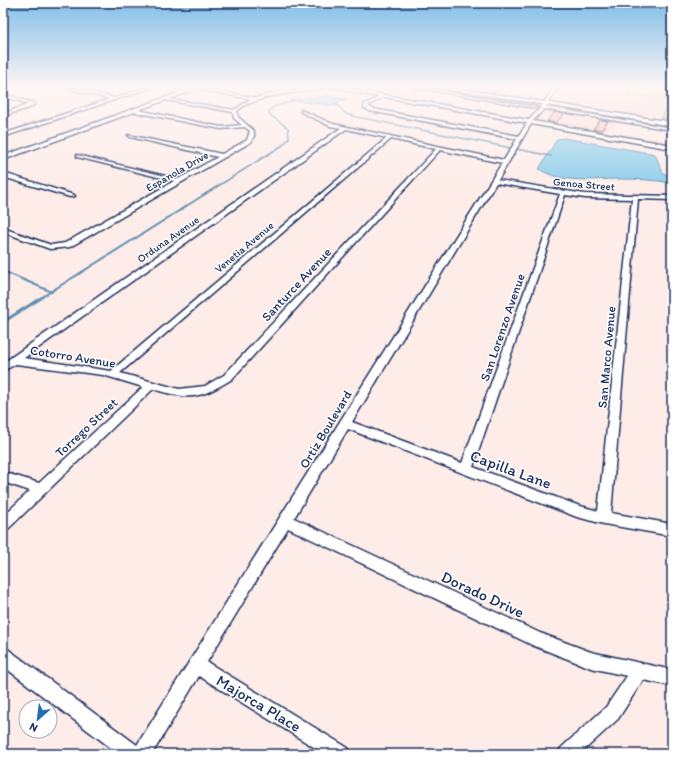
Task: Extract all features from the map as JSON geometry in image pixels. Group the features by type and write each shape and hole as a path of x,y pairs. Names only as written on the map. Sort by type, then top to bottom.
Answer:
{"main road":[{"path":"661,122 672,124"}],"street":[{"path":"3,136 45,122"},
{"path":"3,158 100,122"},
{"path":"194,122 221,128 245,126"},
{"name":"Espanola Drive","path":"3,230 50,247 68,245 223,156 251,138 252,131 241,122"},
{"path":"326,122 345,128 506,162"},
{"path":"437,122 520,138"},
{"name":"Ortiz Boulevard","path":"142,754 530,122"},
{"path":"543,122 672,147"},
{"path":"638,122 672,129"},
{"name":"Orduna Avenue","path":"3,368 345,128"},
{"path":"130,136 223,156"},
{"name":"Venetia Avenue","path":"112,375 391,137"},
{"name":"Santurce Avenue","path":"150,386 189,394 208,389 222,382 439,148"},
{"path":"79,156 179,181"},
{"path":"3,175 72,196"},
{"name":"Genoa Street","path":"494,181 563,193 602,197 672,198"},
{"name":"San Lorenzo Avenue","path":"466,470 563,193"},
{"name":"San Marco Avenue","path":"604,518 635,197"},
{"name":"Cotorro Avenue","path":"14,360 112,375 150,386"},
{"name":"Torrego Street","path":"41,489 150,386"},
{"name":"Capilla Lane","path":"344,423 564,506 604,518 672,530"},
{"path":"3,477 41,489 3,525"},
{"name":"Dorado Drive","path":"286,521 537,640 591,660 638,672 672,678"},
{"path":"3,656 134,754"},
{"name":"Majorca Place","path":"197,665 342,754"},
{"path":"567,754 616,708 638,672"}],"shaded area":[{"path":"535,122 616,123 614,127 603,134"}],"water":[{"path":"564,138 655,154 663,173 672,177 672,183 633,179 568,179 548,174 539,169 557,139"}],"building":[{"path":"598,122 607,122 602,130 593,129"}],"waterway":[{"path":"180,210 283,145 289,138 288,128 280,122"},
{"path":"383,122 551,156"},
{"path":"51,292 182,209"},
{"path":"3,271 51,292"},
{"path":"39,299 51,292"},
{"path":"3,322 41,298"}]}
